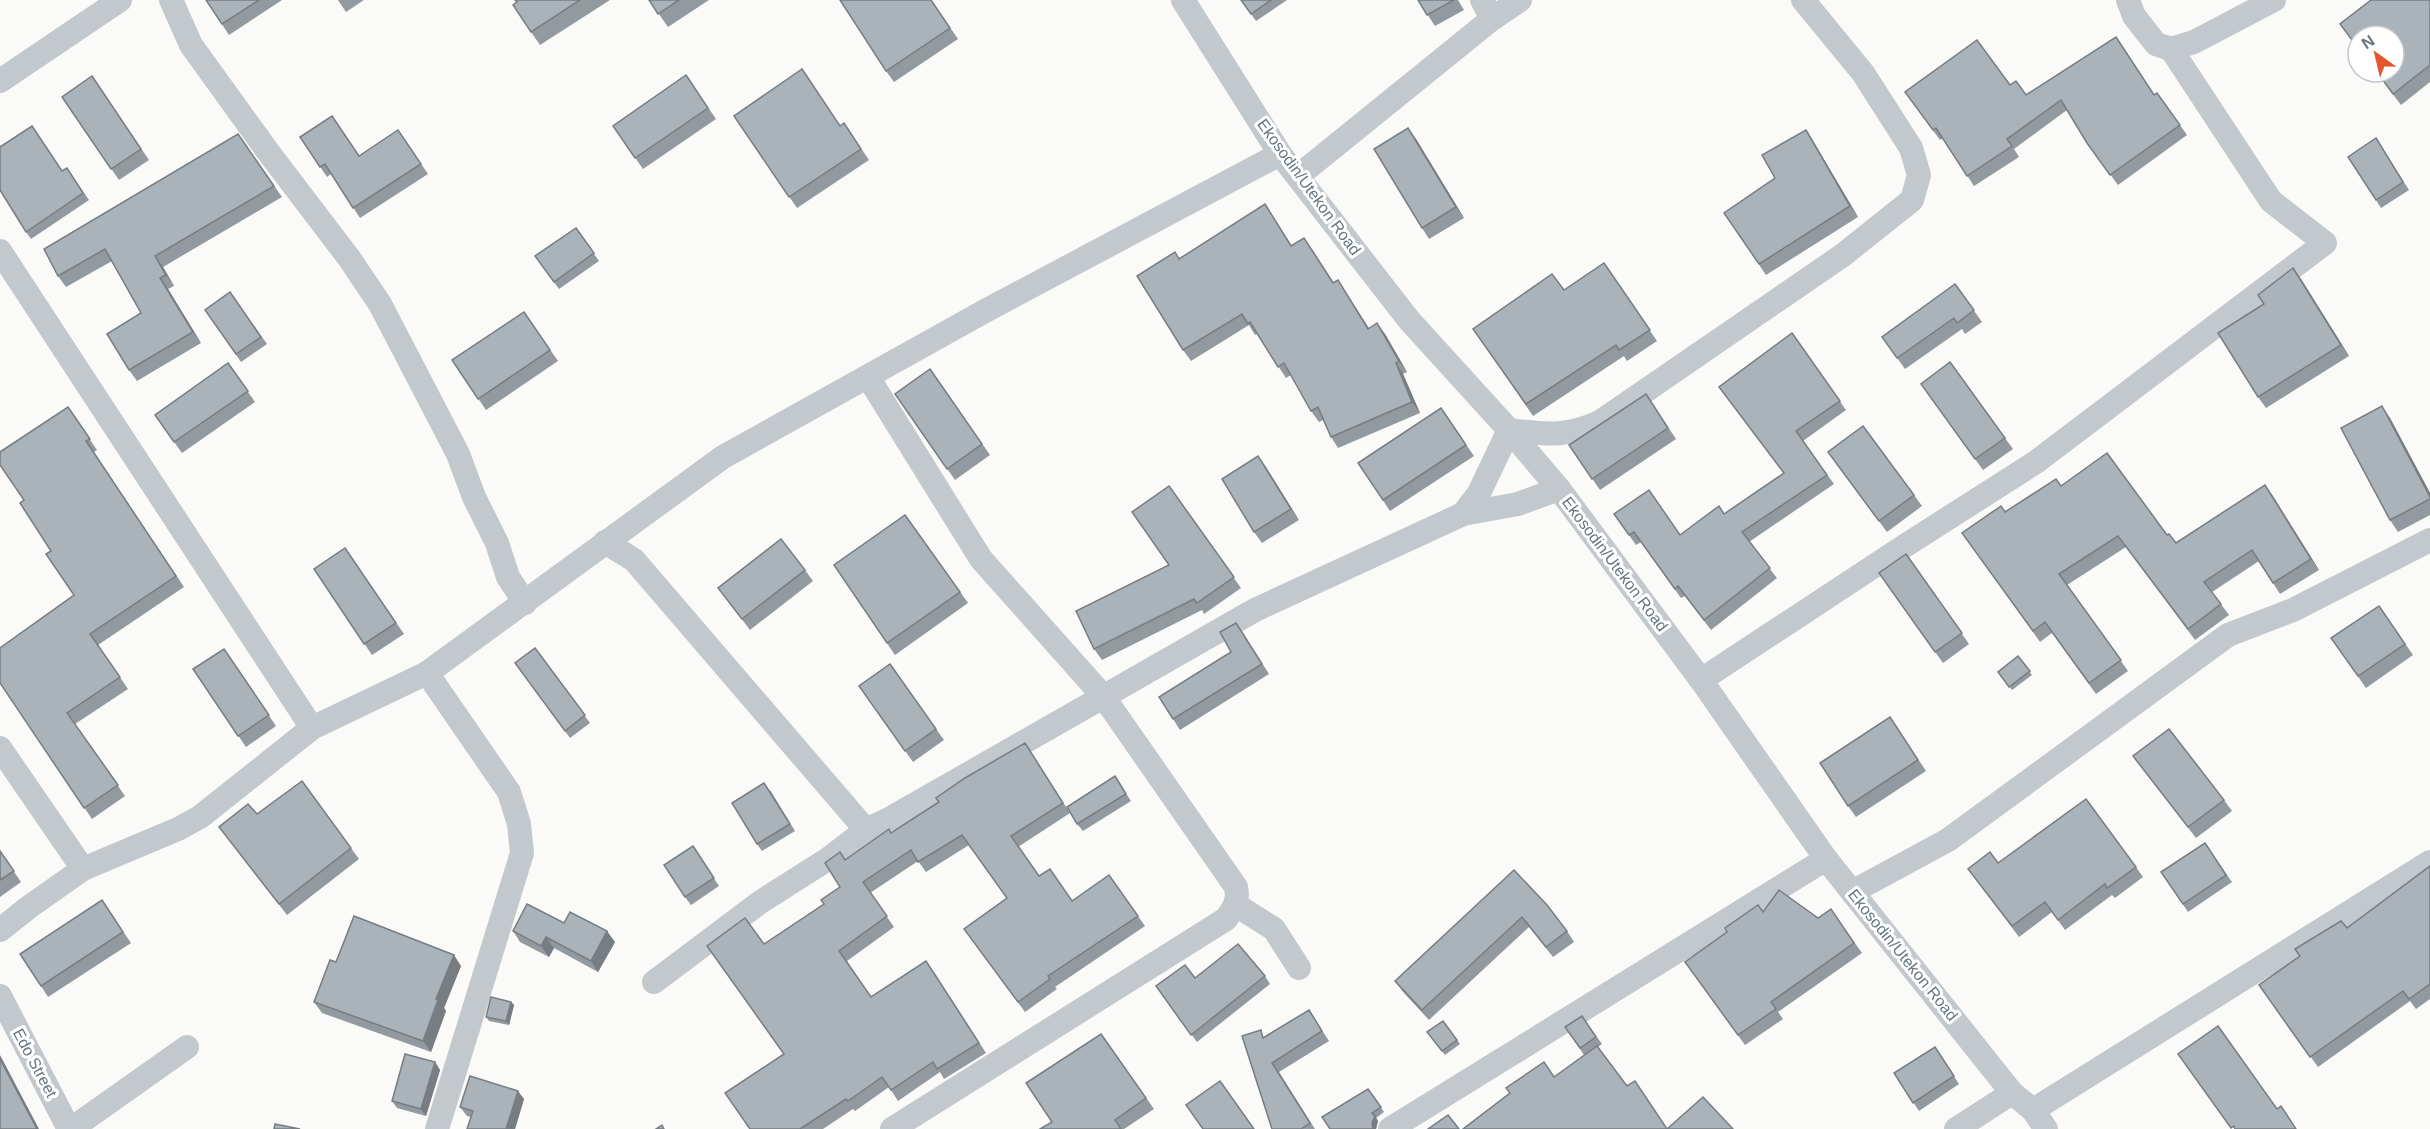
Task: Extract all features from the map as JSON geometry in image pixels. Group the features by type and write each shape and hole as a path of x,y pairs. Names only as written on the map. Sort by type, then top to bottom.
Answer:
{"street":[{"path":"0,81 120,0"},
{"path":"171,0 191,45 349,258 380,304 458,454 474,497 497,543 508,577 525,603"},
{"name":"Ekosodin/Utekon Road","path":"1183,0 1280,154 1409,320 1559,489 1701,680 1826,859 2012,1093 2040,1120"},
{"path":"1298,176 1487,10 1520,0"},
{"path":"1463,514 1479,493 1509,430 1557,435 1580,431 1600,422 1843,255 1912,200 1919,176 1911,148 1863,73 1803,0"},
{"path":"2128,0 2134,16 2156,44 2171,49 2194,42 2274,0"},
{"path":"1701,680 1921,534 2036,462 2325,243 2271,201 2171,49"},
{"path":"0,930 83,869 178,829 200,817 312,728 427,673 723,457 996,306 1280,154"},
{"path":"0,251 312,728"},
{"path":"868,377 981,559 1103,696 1236,886 1238,896 1236,905 1226,919 892,1129"},
{"path":"654,982 759,903 828,859 866,830 1255,610 1463,514 1518,504 1559,489"},
{"path":"1852,892 1948,840 2228,635 2293,610 2430,540"},
{"path":"605,542 634,560 866,830"},
{"path":"427,673 508,792 519,824 522,853 437,1129"},
{"path":"0,747 83,869"},
{"path":"1392,1128 1826,859"},
{"path":"2040,1120 2430,862"},
{"path":"1236,905 1274,930 1299,968"},
{"name":"Edo Street","path":"0,996 70,1129"},
{"path":"70,1129 187,1047"},
{"path":"1956,1129 2012,1093"}],"building":[{"path":"206,0 259,0 222,24"},
{"path":"515,0 580,0 531,32 513,5 517,2"},
{"path":"649,0 679,0 658,14"},
{"path":"840,0 931,0 950,28 886,71"},
{"path":"1241,0 1271,0 1251,14"},
{"path":"1418,0 1454,0 1427,15"},
{"path":"2371,0 2430,0 2430,65 2406,84 2406,24 2346,24 2346,32 2340,24"},
{"path":"2116,37 2154,95 2157,93 2180,125 2110,175 2061,100 2007,139 2012,146 1967,176 1936,128 1933,130 1905,92 1977,40 2010,85 2016,81 2026,95"},
{"path":"802,69 840,126 844,123 861,149 789,197 734,116"},
{"path":"686,75 708,108 635,158 613,126"},
{"path":"92,76 141,149 111,169 62,97"},
{"path":"2386,84 2406,84 2393,94"},
{"path":"332,116 359,156 398,130 421,164 353,208 325,164 320,167 300,137"},
{"path":"32,126 62,171 67,168 83,193 26,232 0,190 0,147"},
{"path":"1408,128 1456,207 1422,228 1374,149"},
{"path":"1806,130 1850,206 1759,264 1724,213 1775,178 1762,155"},
{"path":"238,134 274,186 155,256 166,275 160,278 193,332 129,370 107,334 141,313 105,249 58,276 44,249"},
{"path":"2376,138 2403,182 2376,200 2348,157"},
{"path":"1265,204 1291,246 1304,238 1333,283 1338,280 1368,329 1377,323 1399,361 1396,363 1412,402 1331,437 1318,407 1311,411 1284,363 1278,367 1250,322 1248,324 1242,314 1183,350 1137,276 1175,252 1179,259"},
{"path":"576,228 594,253 554,282 535,256"},
{"path":"1604,263 1650,330 1619,350 1616,345 1526,404 1473,329 1552,274 1564,290"},
{"path":"2293,268 2341,345 2258,397 2218,333 2264,304 2258,295"},
{"path":"1955,284 1974,310 1957,323 1954,318 1897,358 1882,337"},
{"path":"230,292 261,337 236,354 205,310"},
{"path":"524,312 550,350 478,399 452,360"},
{"path":"1792,333 1840,401 1796,431 1827,475 1742,532 1770,568 1704,620 1678,586 1675,589 1634,532 1629,535 1614,514 1649,490 1680,535 1719,506 1724,514 1784,473 1719,387"},
{"path":"1950,362 2005,438 1975,459 1921,384"},
{"path":"228,363 248,391 174,442 155,415"},
{"path":"930,369 982,444 947,469 895,394"},
{"path":"1646,394 1668,428 1592,479 1569,445"},
{"path":"2382,406 2430,497 2390,520 2341,428"},
{"path":"68,407 90,439 86,441 176,576 90,634 120,677 67,713 118,785 84,808 0,683 0,648 74,595 46,554 51,551 20,503 24,500 0,465 0,452"},
{"path":"1441,408 1466,445 1383,500 1358,463"},
{"path":"1863,426 1914,495 1879,521 1828,452"},
{"path":"2107,453 2167,535 2169,534 2176,543 2265,485 2311,559 2273,583 2252,550 2204,582 2221,604 2188,629 2118,536 2059,574 2121,660 2089,683 2045,622 2033,631 1962,533 2001,506 2005,512 2056,479 2061,486"},
{"path":"1258,456 1291,509 1254,532 1222,479"},
{"path":"1169,486 1234,577 1197,603 1194,599 1094,649 1076,611 1169,565 1132,512"},
{"path":"905,515 960,592 887,643 834,565"},
{"path":"781,539 805,570 742,619 718,588"},
{"path":"345,548 396,623 364,644 314,569"},
{"path":"1906,554 1962,633 1935,652 1879,573"},
{"path":"2379,606 2405,644 2358,676 2331,638"},
{"path":"1236,623 1262,664 1173,719 1159,697 1231,652 1220,632"},
{"path":"535,648 585,715 565,731 515,663"},
{"path":"224,649 269,715 238,736 193,669"},
{"path":"2018,656 2030,671 2009,687 1998,672"},
{"path":"890,664 936,729 905,751 859,686"},
{"path":"1890,717 1918,760 1848,806 1820,763"},
{"path":"2169,729 2224,800 2188,827 2133,756"},
{"path":"1025,743 1063,803 1011,836 1039,876 1050,869 1072,901 1109,875 1138,916 1048,976 1050,979 1018,1002 964,929 1007,898 962,835 918,862 911,850 863,882 887,916 839,951 871,997 926,961 979,1043 937,1069 933,1062 891,1090 882,1077 848,1101 846,1099 800,1129 750,1129 725,1093 784,1054 707,946 745,918 764,944 824,904 821,900 840,887 825,863 840,852 845,860 889,829 891,833 939,802 936,798 965,778"},
{"path":"1115,776 1126,794 1077,824 1067,807"},
{"path":"302,781 351,848 279,904 219,827 248,804 257,814"},
{"path":"764,783 790,824 757,844 732,803"},
{"path":"2086,799 2136,867 2107,888 2105,884 2058,920 2045,902 2012,926 1968,869 1990,852 1998,863"},
{"path":"2205,843 2226,875 2183,904 2161,872"},
{"path":"693,846 714,878 685,897 664,865"},
{"path":"0,851 14,871 0,880"},
{"path":"2430,866 2430,984 2409,999 2403,991 2310,1057 2259,985 2300,956 2295,949 2341,921 2347,928"},
{"path":"1514,870 1547,905 1567,931 1546,947 1522,917 1422,1010 1395,981"},
{"path":"1779,890 1818,918 1831,909 1854,943 1771,1002 1776,1009 1738,1035 1685,962 1727,932 1725,928 1758,905 1763,912"},
{"path":"102,900 123,932 41,986 20,954"},
{"path":"527,904 564,923 570,912 607,931 591,961 546,937 541,946 513,931"},
{"path":"354,916 454,955 436,999 438,1000 423,1041 314,1002 330,960 336,962"},
{"path":"1238,944 1265,976 1191,1035 1156,986 1185,965 1195,978"},
{"path":"491,997 511,1002 506,1021 486,1017"},
{"path":"1309,1010 1322,1031 1272,1063 1310,1123 1301,1129 1272,1129 1242,1036 1261,1030 1263,1038"},
{"path":"1582,1016 1596,1037 1580,1048 1565,1027"},
{"path":"1443,1021 1457,1040 1442,1051 1427,1032"},
{"path":"2218,1026 2277,1109 2281,1106 2296,1129 2235,1129 2234,1126 2231,1128 2178,1054"},
{"path":"1101,1034 1146,1098 1115,1120 1121,1129 1040,1129 1052,1122 1026,1083"},
{"path":"1597,1046 1627,1086 1635,1081 1667,1129 1463,1129 1510,1093 1506,1088 1544,1062 1554,1077"},
{"path":"1935,1047 1954,1076 1913,1103 1894,1073"},
{"path":"405,1054 435,1062 421,1109 392,1101"},
{"path":"0,1059 37,1129 0,1129"},
{"path":"470,1076 518,1091 506,1129 467,1129 473,1111 460,1107"},
{"path":"1220,1081 1254,1129 1203,1129 1186,1105"},
{"path":"1368,1089 1381,1107 1372,1113 1375,1116 1372,1123 1373,1129 1330,1129 1322,1117"},
{"path":"1703,1097 1733,1129 1667,1129"},
{"path":"1448,1115 1459,1129 1428,1129"},
{"path":"275,1124 300,1129 274,1129"}]}
